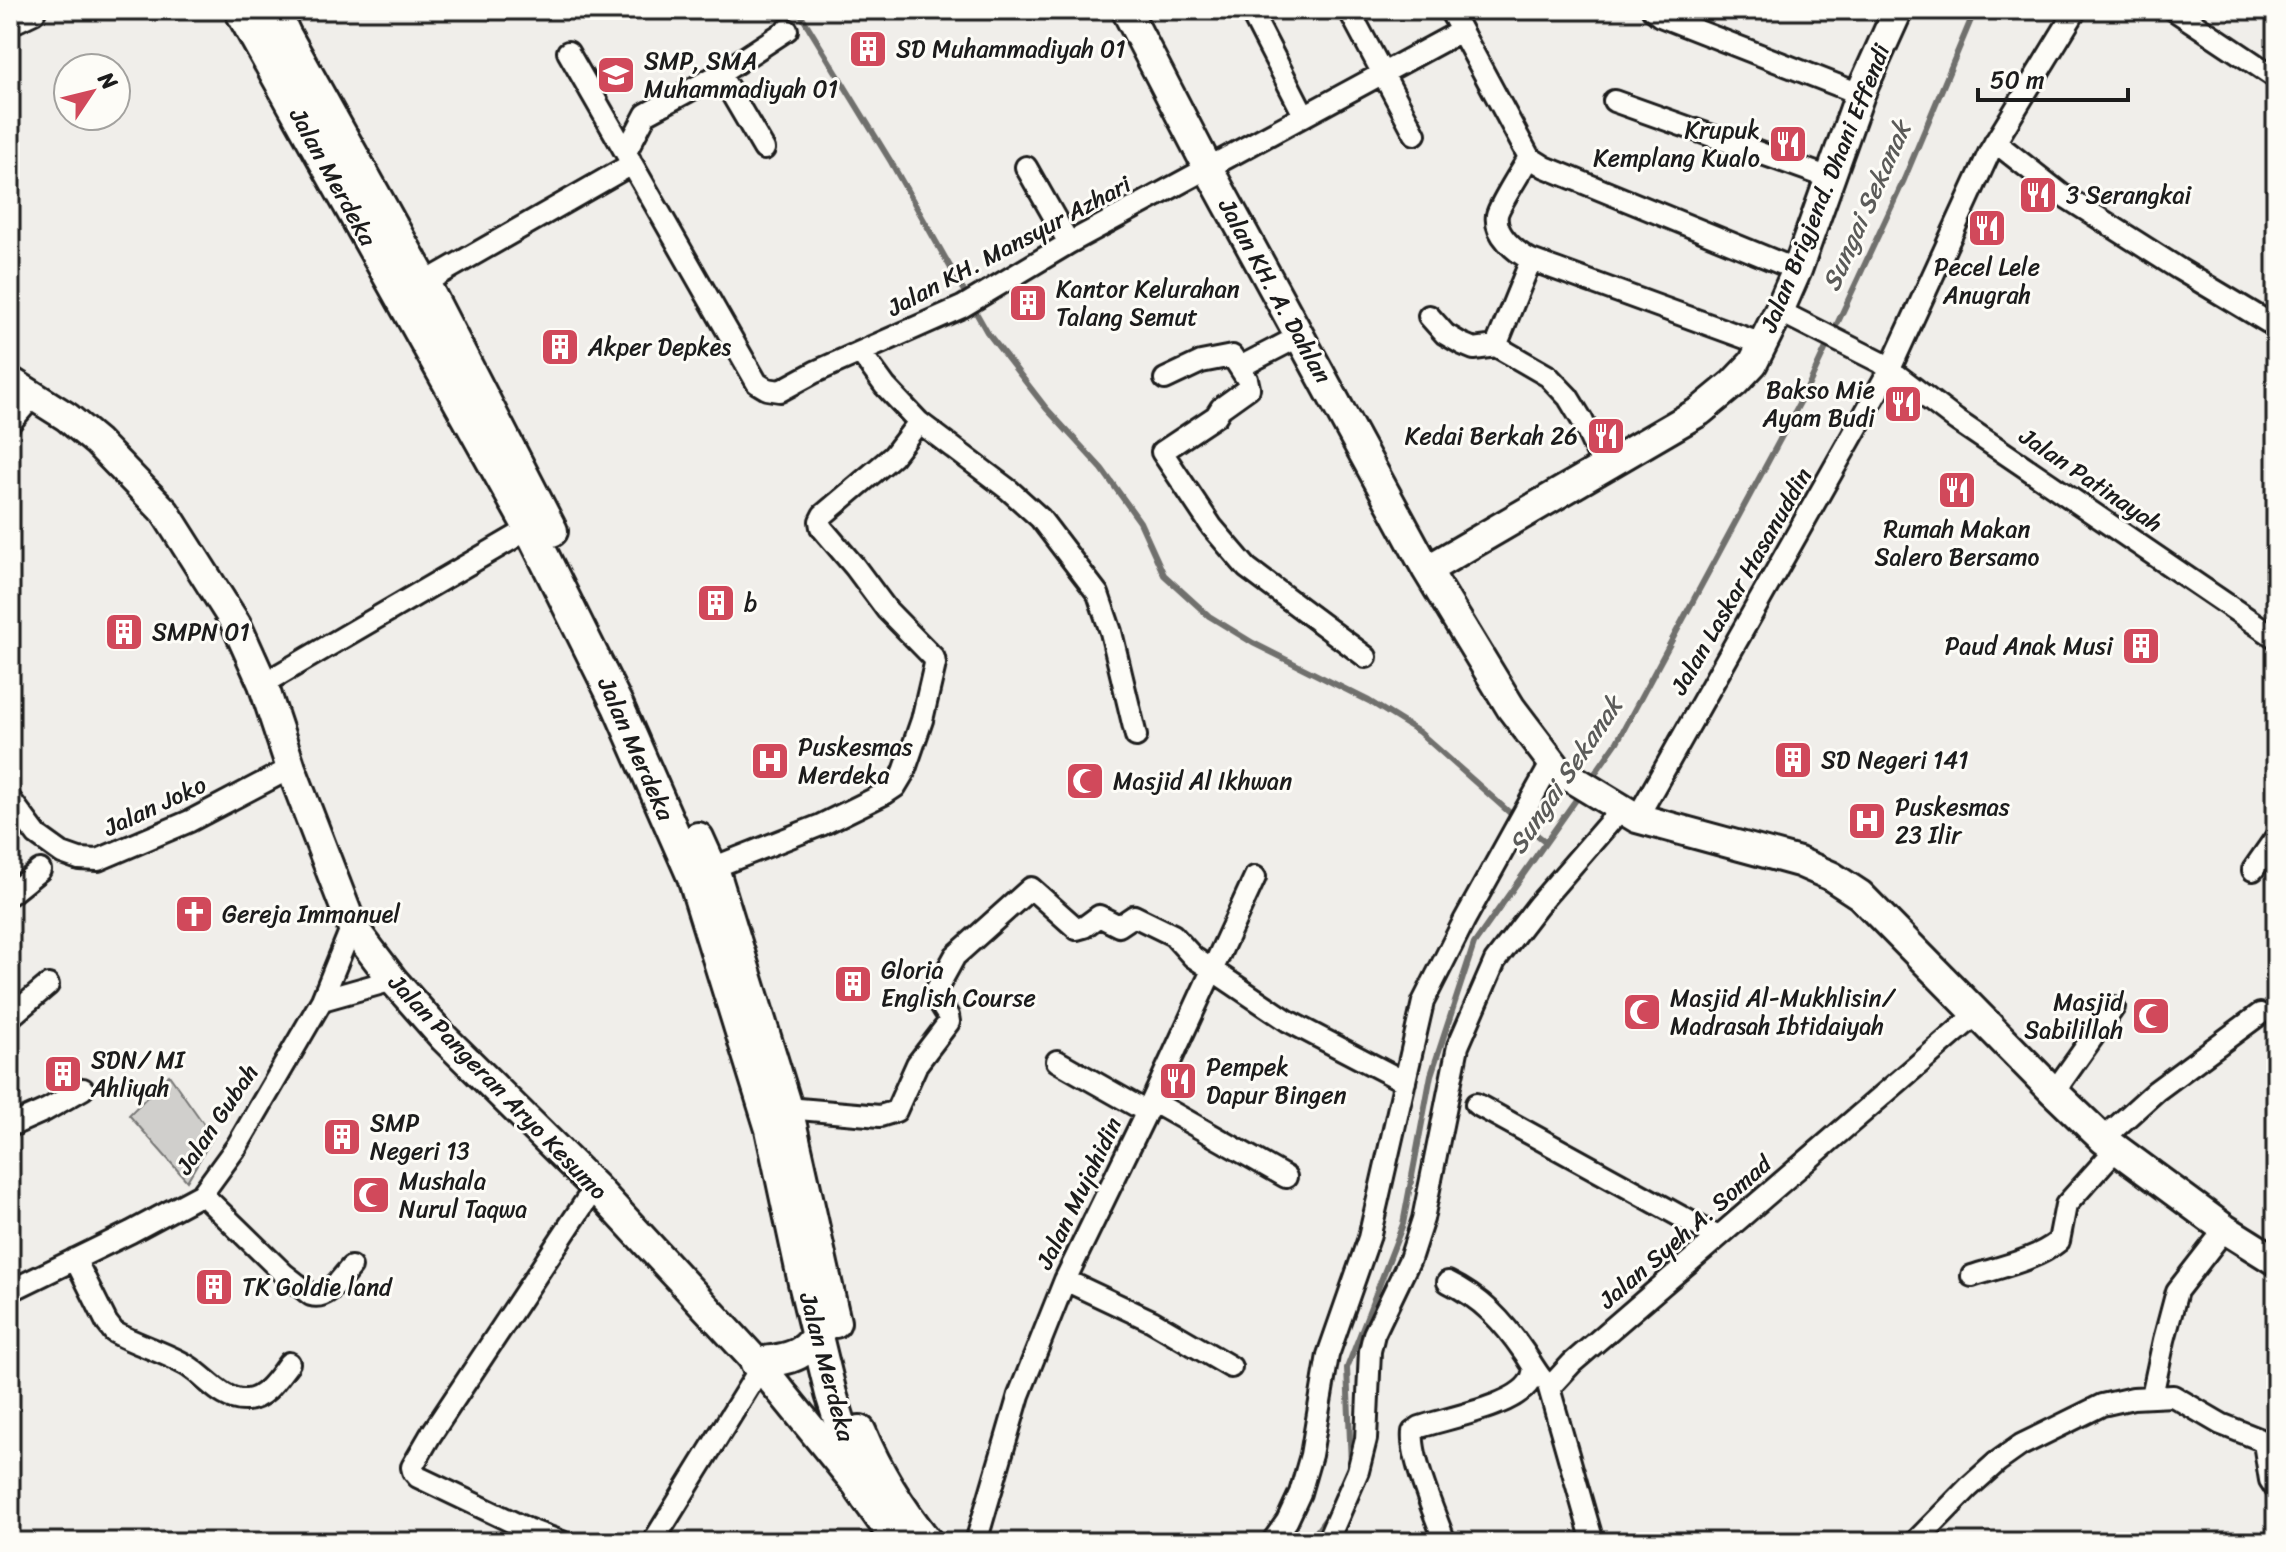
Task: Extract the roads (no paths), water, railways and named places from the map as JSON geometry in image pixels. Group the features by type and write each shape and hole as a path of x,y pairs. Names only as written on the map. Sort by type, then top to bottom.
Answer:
{"main road":[{"name":"Jalan Merdeka","path":"240,10 538,524 693,877 771,1129 831,1394 861,1490 898,1542"},
{"name":"Jalan Merdeka","path":"274,10 424,283 538,524 712,868 787,1108 858,1425 900,1509 927,1542"},
{"path":"758,1365 788,1360 801,1353 817,1337 830,1304"}],"street":[{"path":"10,20 31,10"},
{"name":"Jalan KH. A. Dahlan","path":"1126,10 1208,168 1427,570 1511,708 1555,766"},
{"path":"1250,10 1304,115"},
{"path":"1349,10 1415,134"},
{"path":"1450,10 1529,157 1545,167 1797,270"},
{"name":"Jalan Brigjend. Dhani Effendi","path":"1427,570 1700,411 1753,363 1762,344 1790,317 1797,270 1860,94 1898,10"},
{"name":"Jalan Laskar Hasanuddin","path":"1327,1542 1358,1471 1366,1439 1372,1342 1410,1259 1423,1219 1458,1046 1495,961 1538,905 1624,810 1885,366 1995,142 2076,10"},
{"path":"2174,10 2276,78"},
{"path":"1655,11 1860,94"},
{"path":"424,283 629,158 646,114 720,74 787,30"},
{"name":"Jalan KH. Mansyur Azhari","path":"568,52 757,383 780,391 815,372 962,307 1069,243 1461,31"},
{"path":"720,74 764,149"},
{"path":"1614,101 1830,178"},
{"path":"1995,142 2061,194 2276,327"},
{"path":"1529,157 1497,215 1499,228 1517,252 1531,260 1762,344"},
{"path":"1026,167 1069,243"},
{"path":"1496,346 1531,260"},
{"path":"1429,316 1445,334 1462,344 1474,349 1496,346 1548,376 1568,397 1603,466"},
{"name":"Jalan Patinayah","path":"1790,317 1885,366 1956,420 2276,638"},
{"path":"1240,367 1300,336"},
{"path":"861,353 885,386 919,422 1009,490 1040,518 1098,594 1111,632 1136,736"},
{"path":"1165,379 1201,362 1232,356 1240,367 1249,388 1221,408 1216,416 1162,452 1212,527 1247,568 1366,657"},
{"path":"10,423 22,388"},
{"name":"Jalan Pangeran Aryo Kesumo","path":"22,388 67,417 97,442 165,512 236,624 263,684 291,768 352,926 393,980 444,1038 595,1187 758,1365 861,1490"},
{"path":"712,868 821,825 886,793 895,787 903,775 922,720 934,658 887,610 821,527 820,521 823,515 893,456 919,422"},
{"path":"263,684 538,524"},
{"path":"1272,1542 1287,1521 1300,1493 1311,1455 1328,1355 1369,1238 1423,1002 1464,921 1555,766 1624,810 1799,862 1831,876 1860,895 2054,1092 2110,1144 2225,1229 2276,1261"},
{"name":"Jalan Joko","path":"10,799 37,835 62,853 79,859 98,860 190,821 291,768"},
{"path":"2253,870 2276,837"},
{"path":"10,894 40,870"},
{"name":"Jalan Mujahidin","path":"976,1542 1019,1395 1065,1280 1255,877"},
{"path":"787,1108 880,1116 896,1111 917,1064 949,1022 934,994 951,961 1029,889 1035,890 1077,929 1099,916 1119,926 1136,917 1173,935 1193,957 1288,1021 1405,1082"},
{"name":"Jalan Gubah","path":"10,1291 202,1194 237,1146 322,1000 352,926"},
{"path":"322,1000 393,980"},
{"path":"10,1017 48,985"},
{"path":"2054,1092 2114,1007"},
{"name":"Jalan Syeh A. Somad","path":"1549,1388 1572,1363 1978,1013"},
{"path":"1972,1276 2055,1245 2059,1241 2066,1205 2110,1144 2156,1091 2260,1014"},
{"path":"1057,1061 1286,1177"},
{"path":"10,1126 83,1089"},
{"path":"1476,1104 1718,1237"},
{"path":"562,1542 527,1529 418,1477 412,1467 595,1187"},
{"path":"202,1194 284,1274 316,1298 324,1296 351,1267"},
{"path":"2152,1396 2177,1291 2225,1229"},
{"path":"75,1259 114,1332 190,1367 233,1399 259,1397 289,1363"},
{"path":"1065,1280 1152,1321 1231,1367"},
{"path":"1448,1282 1485,1304 1503,1323 1549,1388 1593,1542"},
{"path":"653,1542 758,1365"},
{"path":"1445,1542 1419,1465 1413,1432 1515,1395 1530,1382 1534,1369"},
{"path":"1915,1542 1969,1487 2021,1445 2102,1405 2133,1398 2173,1396 2221,1424 2259,1439 2264,1443 2270,1480 2276,1489"}],"waterway":[{"path":"798,10 891,162 987,332 1046,408 1102,469 1140,522 1164,575 1209,616 1253,643 1369,701 1419,732 1546,842"},
{"name":"Sungai Sekanak","path":"1589,782 1617,742 1805,393 1903,182 1975,10"},
{"name":"Sungai Sekanak","path":"1351,1465 1347,1368 1403,1224 1431,1075 1474,944 1580,794"},
{"name":"Sungai Sekanak","path":"1309,1542 1330,1513"}],"place":[{"name":"SD Muhammadiyah 01","path":"868,49"},
{"name":"SMP, SMA Muhammadiyah 01","path":"616,75"},
{"name":"Krupuk Kemplang Kualo","path":"1788,144"},
{"name":"3 Serangkai","path":"2038,195"},
{"name":"Pecel Lele Anugrah","path":"1987,228"},
{"name":"Kantor Kelurahan Talang Semut","path":"1028,303"},
{"name":"Akper Depkes","path":"560,347"},
{"name":"Bakso Mie Ayam Budi","path":"1903,404"},
{"name":"Kedai Berkah 26","path":"1606,436"},
{"name":"Rumah Makan Salero Bersamo","path":"1957,490"},
{"name":"b","path":"716,603"},
{"name":"SMPN 01","path":"124,632"},
{"name":"Paud Anak Musi","path":"2141,646"},
{"name":"SD Negeri 141","path":"1793,760"},
{"name":"Puskesmas Merdeka","path":"770,761"},
{"name":"Masjid Al Ikhwan","path":"1085,781"},
{"name":"Puskesmas 23 Ilir","path":"1867,821"},
{"name":"Gereja Immanuel","path":"194,914"},
{"name":"Gloria English Course","path":"853,984"},
{"name":"Masjid Al-Mukhlisin/ Madrasah Ibtidaiyah","path":"1642,1012"},
{"name":"Masjid Sabilillah","path":"2151,1016"},
{"name":"SDN/ MI Ahliyah","path":"63,1074"},
{"name":"Pempek Dapur Bingen","path":"1178,1081"},
{"name":"SMP Negeri 13","path":"342,1137"},
{"name":"Mushala Nurul Taqwa","path":"371,1195"},
{"name":"TK Goldie land","path":"214,1287"}]}
